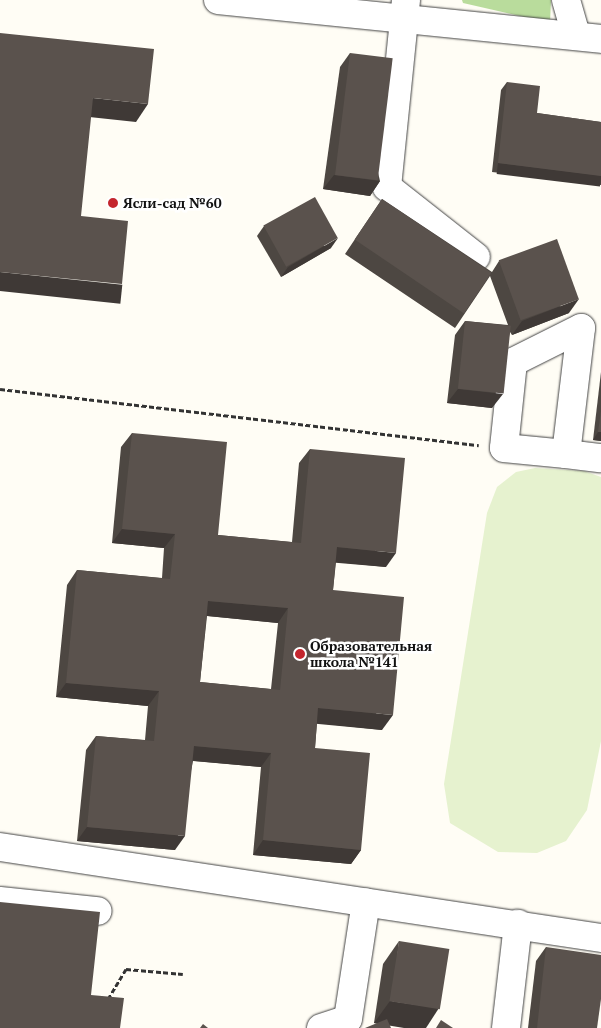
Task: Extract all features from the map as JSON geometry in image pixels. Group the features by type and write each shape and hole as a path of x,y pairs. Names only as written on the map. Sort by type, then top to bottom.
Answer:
{"street":[{"path":"218,0 404,10 588,38"},
{"path":"566,0 588,38"},
{"path":"404,10 387,187 476,257"},
{"path":"566,454 581,328 513,362 504,448 601,458"},
{"path":"0,847 601,938"},
{"path":"0,901 97,911"},
{"path":"321,1028 348,1019 366,902"},
{"path":"506,1028 518,924"}],"path":[{"path":"0,389 504,448"},
{"path":"107,1002 126,969 183,974"}],"green space":[{"path":"462,0 551,0 550,23 463,3"},
{"path":"535,468 584,471 601,477 601,741 587,810 566,841 537,853 498,852 450,823 444,784 487,513 497,487 516,472"}],"building":[{"path":"0,33 154,49 148,104 93,98 81,216 128,221 122,284 0,272"},
{"path":"350,53 393,58 378,180 335,175"},
{"path":"507,82 540,86 537,113 601,122 601,176 498,163"},
{"path":"315,197 338,238 286,267 263,226"},
{"path":"382,199 491,273 464,313 355,240"},
{"path":"557,239 579,299 521,320 499,260"},
{"path":"465,321 511,326 504,393 458,389"},
{"path":"601,411 601,432 598,432"},
{"name":"Образовательная школа №141","path":"132,433 227,442 218,535 301,543 310,449 405,458 396,553 337,547 333,590 404,597 393,715 318,708 315,748 370,753 361,850 263,840 271,753 194,746 185,836 87,827 96,736 154,741 159,691 66,683 77,570 170,579 175,534 122,529","holes":["208,601 288,608 280,690 200,682"]},
{"path":"0,902 100,912 91,995 124,998 120,1028 0,1028"},
{"path":"399,941 449,949 440,1009 389,1001"},
{"path":"546,947 601,955 601,999 597,1028 537,1028"},
{"path":"387,1019 391,1028 365,1028"},
{"path":"441,1020 453,1028 436,1028"},
{"path":"203,1024 208,1028 200,1028"}],"place":[{"name":"Ясли-сад №60","path":"113,203"},
{"name":"Образовательная школа №141","path":"300,654"}]}
